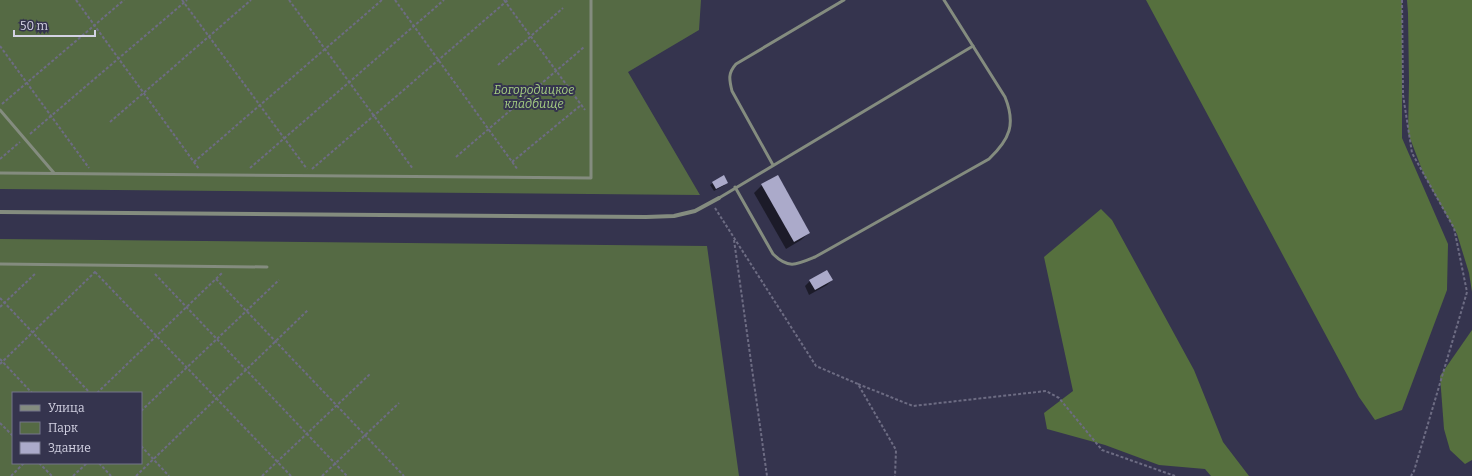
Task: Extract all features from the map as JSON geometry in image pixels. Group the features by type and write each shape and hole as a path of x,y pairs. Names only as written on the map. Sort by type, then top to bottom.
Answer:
{"street":[{"path":"0,212 646,217 674,216 695,211 719,198"}],"lane":[{"path":"0,173 591,178 591,0"},
{"path":"773,165 732,91 729,79 730,70 736,64 844,0"},
{"path":"735,188 773,254 780,261 788,264 798,264 822,253 989,159 999,150 1007,138 1010,128 1010,111 1005,97 944,0"},
{"path":"719,198 973,46"},
{"path":"0,110 54,173"},
{"path":"0,264 267,267"}],"path":[{"path":"76,0 203,175"},
{"path":"0,106 124,0"},
{"path":"0,160 183,1 187,0"},
{"path":"110,122 251,0"},
{"path":"289,0 419,177"},
{"path":"194,162 382,0"},
{"path":"394,0 523,178"},
{"path":"250,168 444,0"},
{"path":"1402,0 1403,95 1412,153 1454,228 1467,292 1414,471 1411,476"},
{"path":"183,1 308,172 505,1 591,119"},
{"path":"498,65 563,8"},
{"path":"456,157 589,43"},
{"path":"0,46 94,174"},
{"path":"512,162 581,105"},
{"path":"711,202 816,366 913,406 1046,391 1059,398 1102,450 1175,476"},
{"path":"734,237 768,476"},
{"path":"31,392 1,362 102,265"},
{"path":"98,392 229,267"},
{"path":"95,272 290,476"},
{"path":"0,307 36,273"},
{"path":"155,274 347,476"},
{"path":"216,279 404,476"},
{"path":"142,410 279,280"},
{"path":"0,298 89,392"},
{"path":"136,476 308,310"},
{"path":"262,476 370,374"},
{"path":"858,384 896,450 895,476"},
{"path":"322,476 399,403"},
{"path":"0,423 12,435"},
{"path":"142,447 169,476"},
{"path":"11,476 23,464"},
{"path":"40,464 52,476"},
{"path":"73,476 86,464"},
{"path":"100,464 111,476"}],"green space":[{"name":"Богородицкое кладбище","path":"0,0 701,0 699,30 628,72 700,195 0,189"},
{"path":"1146,0 1402,0 1402,138 1448,244 1447,290 1402,410 1375,420 1359,397"},
{"path":"1407,0 1472,0 1472,292 1469,273 1457,234 1424,175 1408,133 1409,82"},
{"path":"1101,209 1112,220 1194,370 1223,442 1249,476 1211,476 1205,469 1159,465 1105,445 1047,429 1044,413 1073,391 1044,257"},
{"path":"0,239 707,246 739,476 0,476"},
{"path":"1472,330 1472,460 1465,464 1450,450 1444,429 1440,376"}],"building":[{"path":"724,175 728,183 716,189 712,182"},
{"path":"778,175 810,233 794,242 761,184"},
{"path":"827,270 833,280 815,290 809,280"}]}
